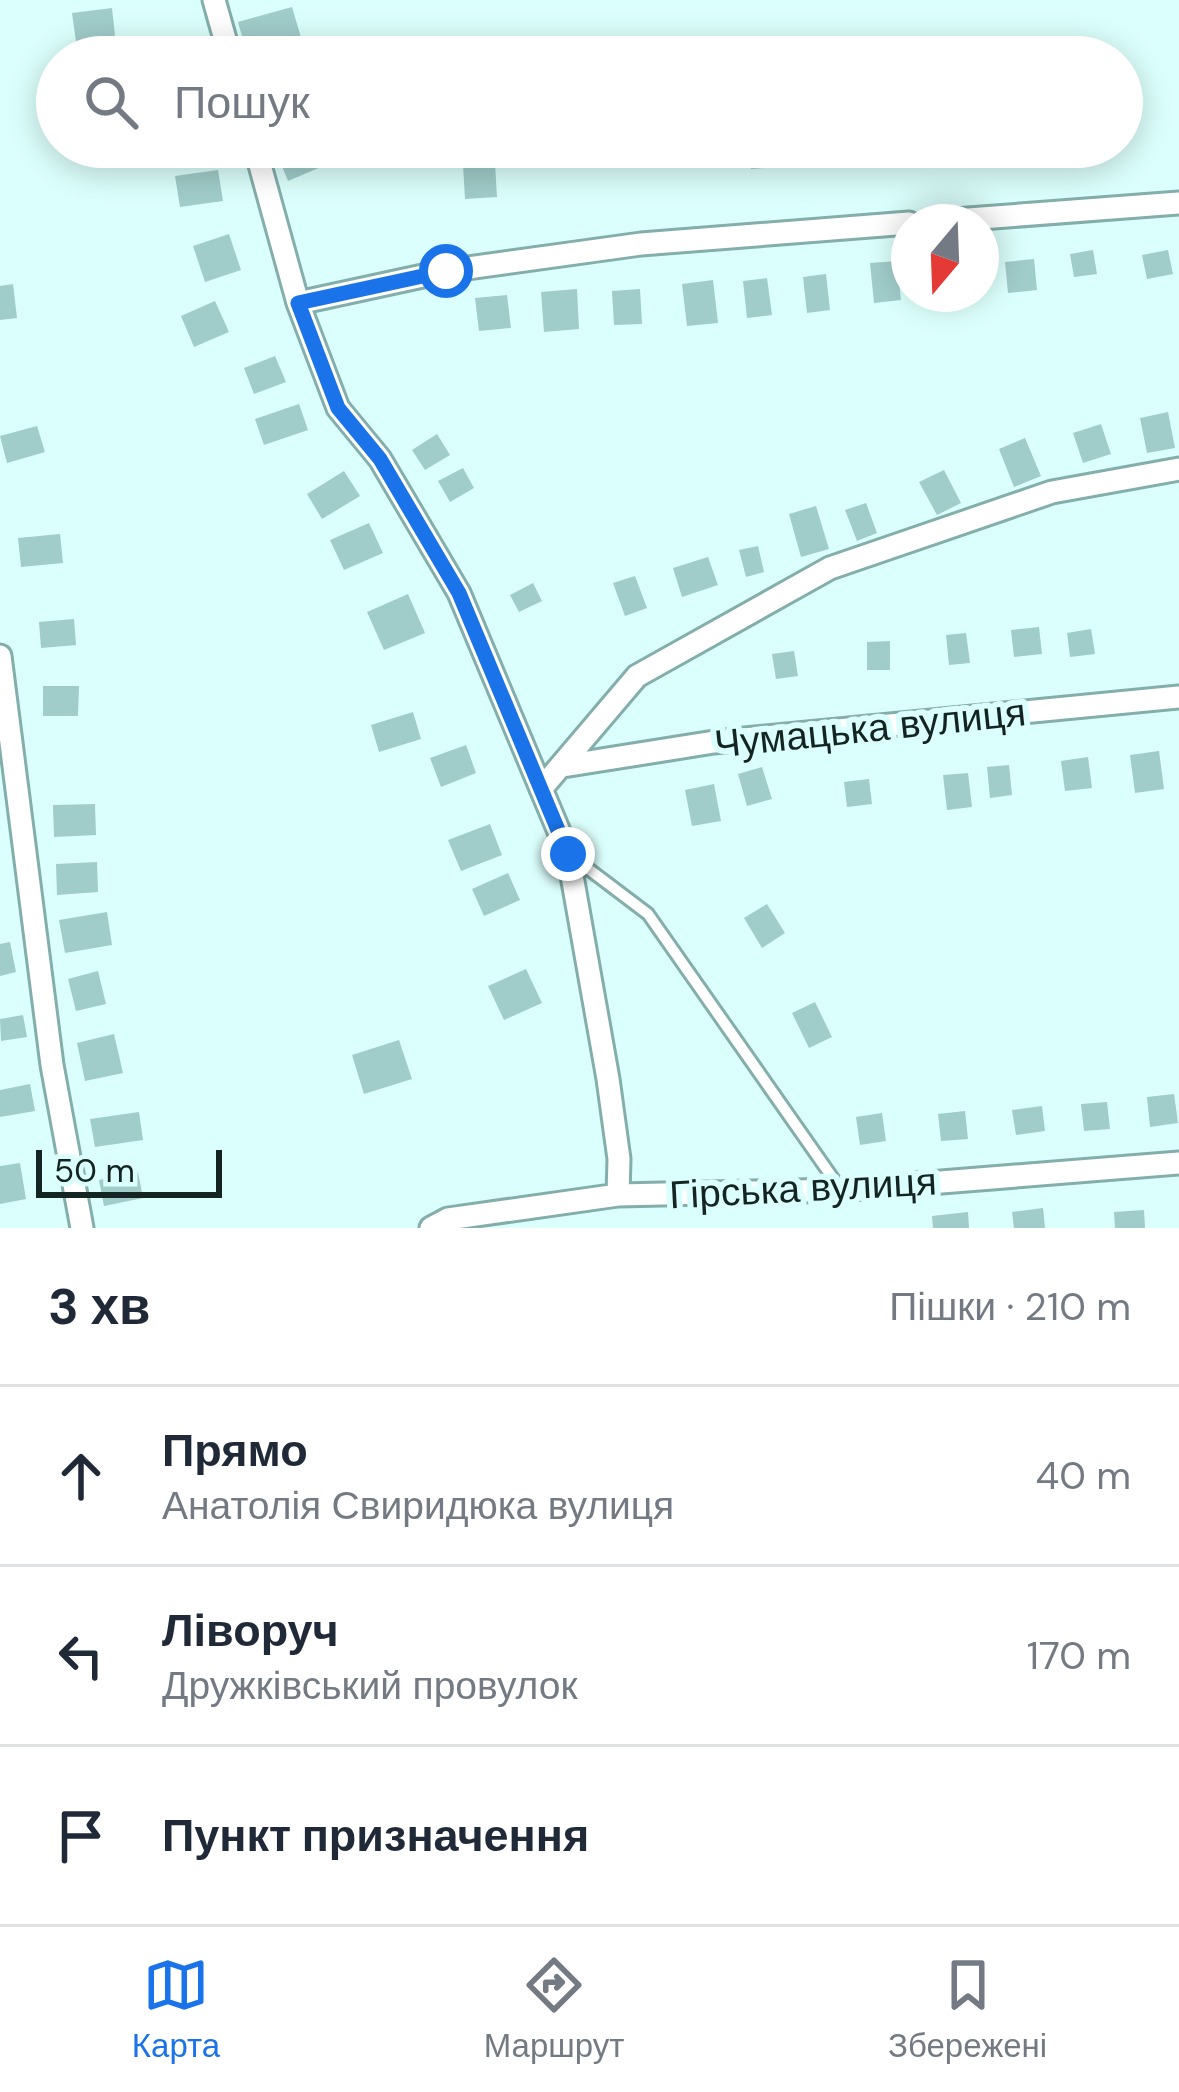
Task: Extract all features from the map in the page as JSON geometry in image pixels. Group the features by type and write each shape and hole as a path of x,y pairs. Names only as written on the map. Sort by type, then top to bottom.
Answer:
{"street":[{"path":"214,0 224,36"},
{"path":"261,168 298,303 338,408 380,459 459,593 568,854 608,1079 619,1159 618,1195"},
{"path":"999,217 1179,203"},
{"path":"298,303 446,271 640,244 891,225"},
{"path":"541,789 637,676 830,568 1052,492 1179,469"},
{"path":"0,656 52,1065 82,1228"},
{"name":"Чумацька вулиця","path":"563,766 714,742 1179,697"},
{"name":"Гірська вулиця","path":"430,1228 448,1219 618,1195 841,1190 1179,1163"}],"lane":[{"path":"568,854 648,914 841,1190"}],"building":[{"path":"292,7 301,36 242,36 238,22"},
{"path":"112,8 115,36 75,36 72,13"},
{"path":"283,168 319,168 288,181"},
{"path":"463,168 495,168 497,197 465,199"},
{"path":"218,170 223,201 180,207 175,176"},
{"path":"229,234 241,270 205,282 193,246"},
{"path":"1093,250 1097,274 1074,277 1070,254"},
{"path":"1168,250 1173,274 1147,279 1142,255"},
{"path":"1034,259 1037,290 1008,293 1005,262"},
{"path":"891,261 891,301 874,303 870,263"},
{"path":"826,274 830,310 807,313 803,277"},
{"path":"767,278 772,315 747,318 743,281"},
{"path":"713,280 718,323 687,326 682,284"},
{"path":"13,284 17,318 0,320 0,286"},
{"path":"577,289 579,329 544,332 541,292"},
{"path":"640,289 642,324 614,325 612,291"},
{"path":"507,295 511,328 479,331 475,298"},
{"path":"215,301 229,332 194,347 181,316"},
{"path":"275,356 286,382 254,394 244,368"},
{"path":"299,404 308,430 264,445 255,419"},
{"path":"1168,412 1175,448 1147,453 1140,418"},
{"path":"1101,424 1111,454 1083,463 1073,433"},
{"path":"37,426 45,452 7,463 0,436"},
{"path":"437,434 450,455 425,470 412,450"},
{"path":"1025,438 1041,476 1014,487 999,449"},
{"path":"463,468 474,488 450,502 438,481"},
{"path":"944,470 961,503 937,515 919,482"},
{"path":"344,471 360,496 322,519 307,494"},
{"path":"866,503 877,533 857,541 845,510"},
{"path":"816,506 829,549 801,557 789,514"},
{"path":"369,523 383,553 344,570 330,540"},
{"path":"60,534 63,563 21,567 18,538"},
{"path":"758,546 764,572 746,577 739,550"},
{"path":"708,557 718,585 682,597 673,568"},
{"path":"635,576 647,608 625,616 613,583"},
{"path":"533,583 542,601 519,612 510,595"},
{"path":"408,594 425,633 384,650 367,612"},
{"path":"74,619 76,645 41,648 39,622"},
{"path":"1039,627 1042,654 1014,657 1011,630"},
{"path":"1091,629 1095,654 1070,657 1067,633"},
{"path":"966,633 970,663 949,665 946,635"},
{"path":"890,641 890,670 867,670 867,642"},
{"path":"794,651 798,676 776,679 772,654"},
{"path":"43,686 79,686 78,716 43,716"},
{"path":"413,712 421,739 379,752 371,725"},
{"path":"466,745 476,773 441,787 430,758"},
{"path":"1159,751 1164,789 1135,793 1130,755"},
{"path":"1088,757 1092,788 1065,791 1061,761"},
{"path":"1009,765 1012,795 990,798 987,767"},
{"path":"762,767 772,799 747,806 738,774"},
{"path":"968,773 972,807 947,810 943,775"},
{"path":"869,779 872,804 847,807 844,782"},
{"path":"714,784 721,821 692,826 685,790"},
{"path":"95,804 96,835 54,837 53,805"},
{"path":"490,824 502,855 461,871 448,840"},
{"path":"97,862 98,892 57,895 56,864"},
{"path":"508,873 520,900 484,916 472,889"},
{"path":"767,904 785,933 762,948 744,918"},
{"path":"107,912 112,945 65,953 59,920"},
{"path":"10,942 16,972 0,976 0,944"},
{"path":"526,969 542,1003 504,1020 488,986"},
{"path":"98,971 106,1004 76,1011 68,979"},
{"path":"815,1002 832,1037 809,1048 792,1013"},
{"path":"23,1015 27,1037 1,1041 0,1019"},
{"path":"114,1034 123,1073 85,1081 77,1043"},
{"path":"399,1040 412,1079 364,1094 352,1055"},
{"path":"30,1084 35,1111 0,1117 0,1090"},
{"path":"1174,1094 1178,1123 1150,1127 1147,1097"},
{"path":"1107,1102 1110,1129 1084,1131 1081,1104"},
{"path":"1042,1106 1045,1131 1016,1135 1012,1110"},
{"path":"965,1111 968,1139 941,1141 938,1114"},
{"path":"139,1112 143,1140 95,1147 90,1119"},
{"path":"882,1113 886,1141 860,1145 856,1117"},
{"path":"20,1163 26,1199 0,1204 0,1166"},
{"path":"138,1172 143,1198 104,1206 99,1180"},
{"path":"1043,1208 1045,1228 1014,1228 1012,1212"},
{"path":"1144,1210 1145,1228 1115,1228 1114,1212"},
{"path":"968,1212 969,1228 933,1228 932,1216"}],"route":[{"path":"446,271 298,303 338,408 380,459 459,593 568,854"}]}
